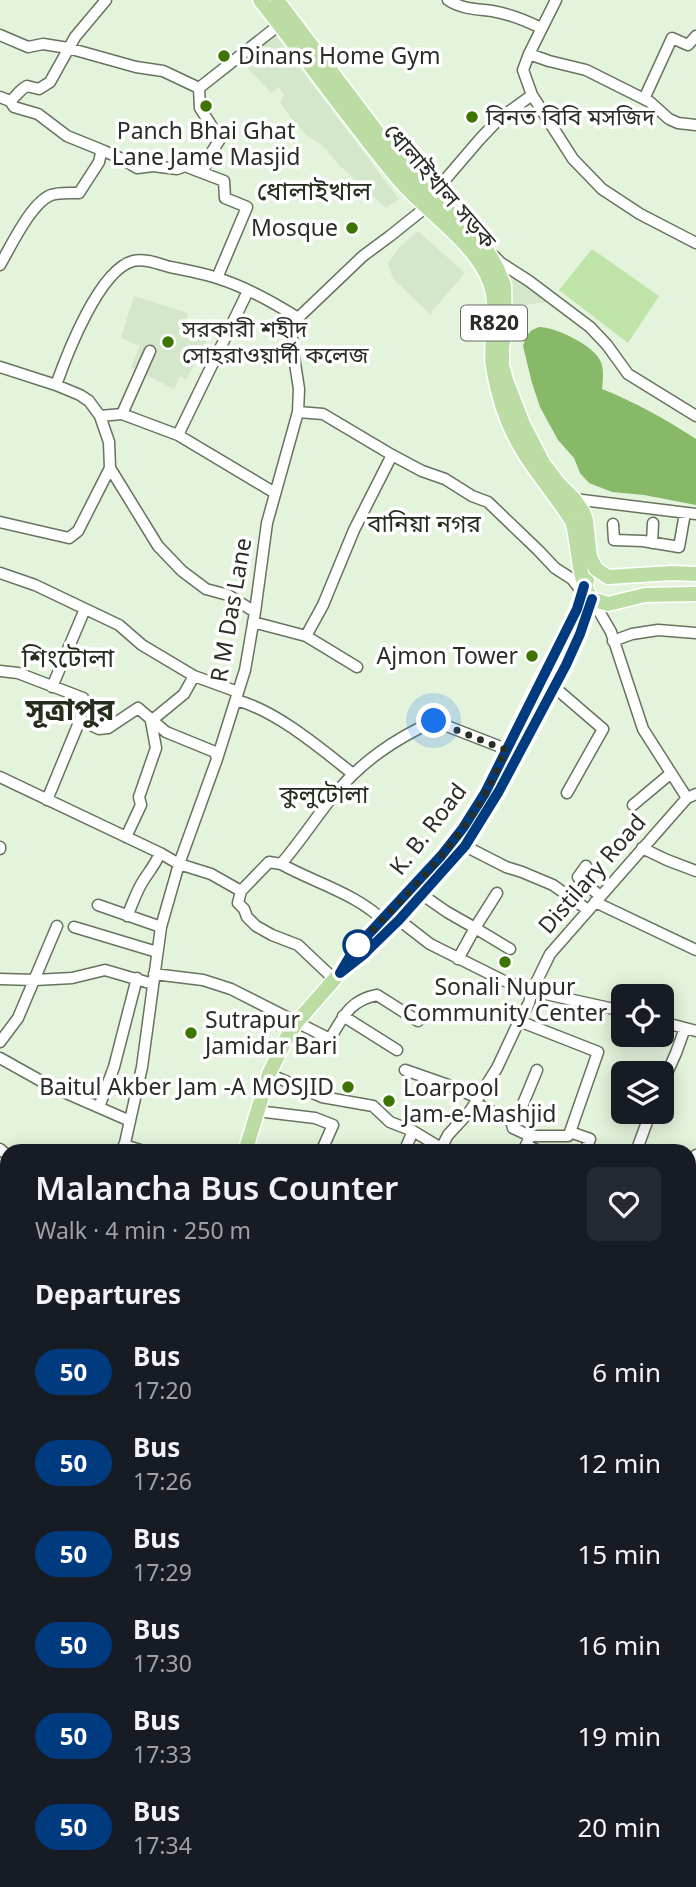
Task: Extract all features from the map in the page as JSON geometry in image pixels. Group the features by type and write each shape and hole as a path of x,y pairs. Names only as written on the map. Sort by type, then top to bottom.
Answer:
{"main road":[{"name":"ধোলাইখাল সড়ক","path":"260,0 279,25 310,54"},
{"name":"ধোলাইখাল সড়ক","path":"284,3 310,54 352,110 393,153 428,201 466,237 490,283 495,309 492,363 496,385 508,422 525,454 572,521 580,575 586,592"},
{"name":"ধোলাইখাল সড়ক","path":"466,237 483,244 504,285 502,365 506,380 523,424 543,463 583,512 590,557 596,569"},
{"path":"696,574 608,577 596,569 586,592 608,604 645,595 696,594"},
{"path":"644,575 645,595"},
{"name":"K. B. Road","path":"391,922 465,846 499,791 571,653 586,592"},
{"name":"K. B. Road","path":"247,1144 269,1074 296,1023 337,976 363,955 463,828 485,793 582,611"}],"street":[{"path":"5,99 15,98 20,89 27,86 39,89 50,82 68,48 88,19 106,0"},
{"path":"448,0 524,19 541,28"},
{"path":"556,0 523,71 532,95 573,159 602,189 640,214 696,243"},
{"path":"199,88 279,25"},
{"path":"0,36 28,47 43,44 68,48 136,68 163,71 199,88"},
{"path":"644,99 672,38 688,45 696,36"},
{"path":"529,54 586,70 650,102 669,119 696,125"},
{"path":"199,88 200,108 220,139 208,158 203,173"},
{"path":"56,385 64,362 97,294 125,265 135,261 147,261 217,278 248,290 298,318 363,256 390,236 428,201 499,119 532,95"},
{"path":"5,99 14,107 38,114 67,136 137,168 153,166 177,169 185,166 224,181 225,198 247,207 217,278"},
{"path":"0,265 21,228 42,200 54,193 79,193 104,151"},
{"path":"0,239 12,244"},
{"path":"483,244 501,263 590,327 628,374 696,416"},
{"path":"178,435 248,290"},
{"name":"R M Das Lane","path":"124,1144 142,1067 161,927 179,864 217,759 248,656 267,523 298,412 299,389 292,333 298,318"},
{"path":"122,414 150,351"},
{"path":"0,367 86,398 100,416 109,442 110,468 78,531 69,538 0,522"},
{"path":"298,412 323,414 392,456 445,479 472,496 488,502 555,568 586,592 611,632 643,729 670,774 691,796"},
{"path":"100,416 122,414 178,435 275,493"},
{"path":"306,636 323,605 354,530 392,456"},
{"path":"110,468 158,546 169,559 206,589 229,595 254,617 306,636 357,667"},
{"path":"574,499 690,514 679,547 614,540 613,524"},
{"path":"652,543 653,523"},
{"path":"0,573 35,585 119,625 142,645 194,677 268,713 316,744 350,777"},
{"path":"52,687 85,609"},
{"path":"613,640 658,630 696,633"},
{"path":"0,671 18,673 83,698 80,720 47,800"},
{"path":"151,721 184,694 194,677"},
{"path":"553,686 603,729 567,793"},
{"path":"80,720 99,729 108,728 138,708 166,732 215,752 217,759"},
{"path":"126,837 141,805 139,797 156,748 151,721"},
{"path":"281,864 350,777 376,754 400,738 434,721 506,750"},
{"path":"633,805 670,774"},
{"path":"0,777 179,864 211,874 241,891"},
{"name":"Distilary Road","path":"443,1144 497,1068 550,954 691,796"},
{"path":"465,846 506,867 594,902 696,950"},
{"path":"642,848 696,870"},
{"path":"127,916 160,853"},
{"path":"337,976 298,945 257,926 238,903 241,891 269,862 281,864 338,891 430,944 502,980 532,991 611,1009"},
{"path":"586,866 578,877 594,902"},
{"path":"458,959 497,893"},
{"path":"421,894 510,949"},
{"path":"98,905 161,927"},
{"path":"0,1042 18,1018 57,926"},
{"path":"75,927 157,952"},
{"path":"0,979 35,981 72,978 105,970 137,978 203,980 252,998 330,1039 343,1016 362,998 377,995 418,1021"},
{"path":"99,1107 114,1067 137,978"},
{"path":"343,1016 397,1050"},
{"path":"405,1070 448,1085 511,1121 513,1128 527,1144 568,1136 598,1052 519,1021"},
{"path":"672,1061 691,1030 674,1025"},
{"path":"0,1058 50,1086 130,1121"},
{"path":"513,1128 537,1070"},
{"path":"269,1074 322,1097 373,1106 390,1122 413,1130 432,1144"},
{"path":"257,1111 315,1118 333,1125 325,1144"},
{"path":"639,1144 646,1124"},
{"path":"407,1144 413,1130"},
{"path":"570,1132 590,1139 588,1144"}],"shaded area":[{"path":"275,35 399,199 386,208 340,166 322,145 306,135 280,102 284,95 279,87 271,93 242,62"},
{"path":"418,231 465,273 430,314 393,279 388,263 399,248"},
{"path":"592,249 659,296 628,343 559,290"},
{"path":"494,260 556,302 530,304 518,309 509,324"},
{"name":"সরকারী শহীদ সোহরাওয়ার্দী কলেজ","path":"134,296 188,313 186,324 208,338 186,380 180,376 174,389 131,367 140,346 121,338"},
{"path":"539,327 573,338 591,349 603,368 602,389 650,412 696,439 696,505 612,492 589,483 580,473 574,458 558,440 540,407 532,383 523,346 526,336"}],"bus line":[{"name":"50","path":"584,586 577,609 560,645 485,793 463,828 441,856 353,951 340,973 399,920 465,846 499,791 566,665 592,599"}],"place":[{"name":"Dinans Home Gym","path":"224,56"},
{"name":"Panch Bhai Ghat Lane Jame Masjid","path":"206,106"},
{"name":"বিনত বিবি মসজিদ","path":"472,117"},
{"name":"Mosque","path":"352,228"},
{"name":"সরকারী শহীদ সোহরাওয়ার্দী কলেজ","path":"168,342"},
{"name":"Ajmon Tower","path":"532,656"},
{"name":"Sonali Nupur Community Center","path":"505,962"},
{"name":"Sutrapur Jamidar Bari","path":"191,1033"},
{"name":"Baitul Akber Jam -A MOSJID","path":"348,1087"},
{"name":"Loarpool Jam-e-Mashjid","path":"389,1101"}],"district":[{"name":"ধোলাইখাল","path":"314,191"},
{"name":"বানিয়া নগর","path":"424,524"},
{"name":"শিংটোলা","path":"68,658"},
{"name":"সূত্রাপুর","path":"70,710"},
{"name":"কুলুটোলা","path":"324,795"}],"route":[{"path":"358,945 353,951 441,856 463,828 485,793 506,750 434,721"}]}
